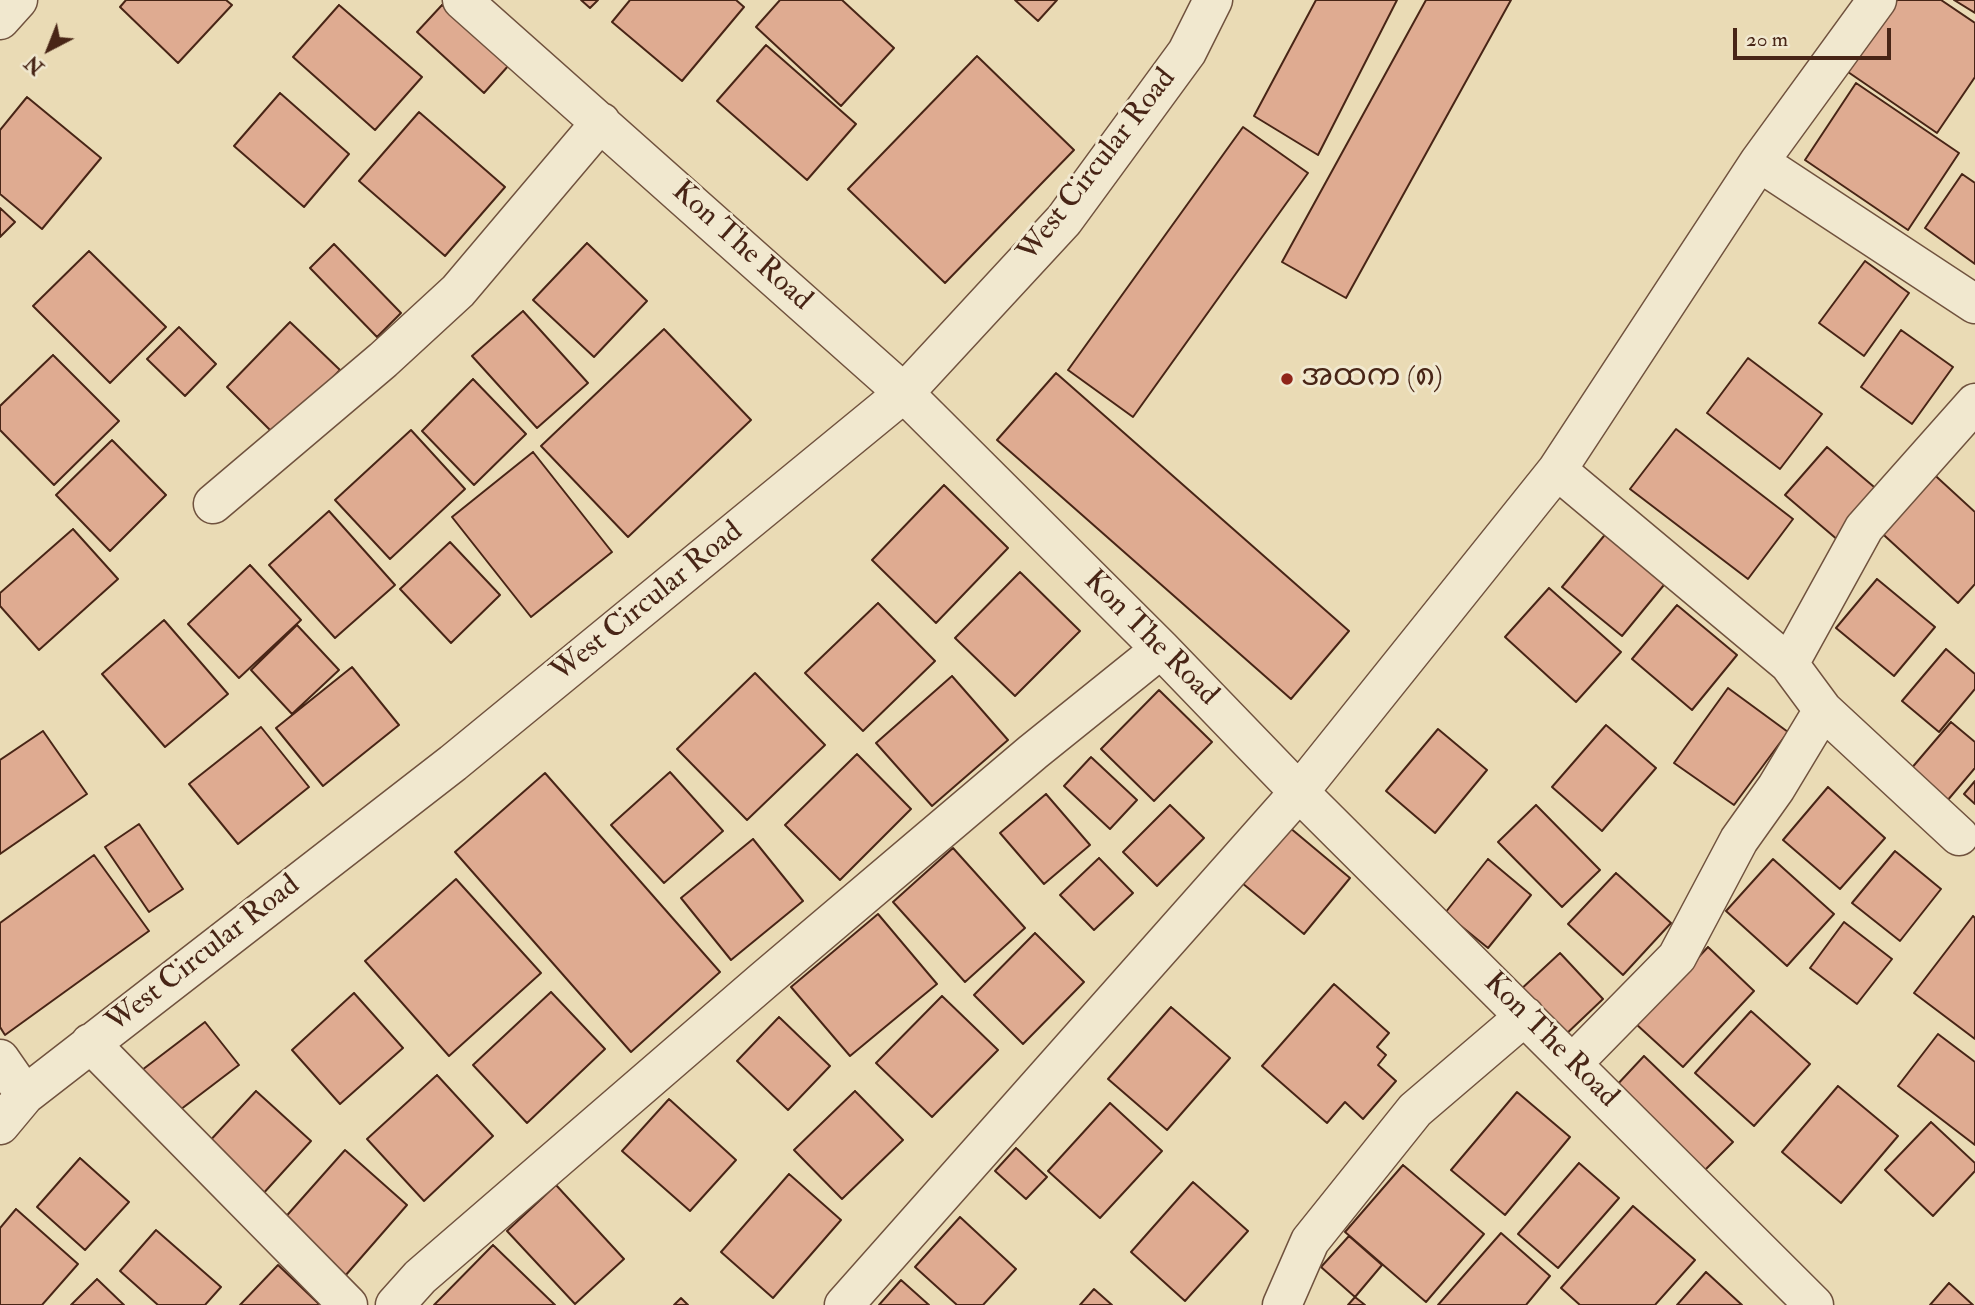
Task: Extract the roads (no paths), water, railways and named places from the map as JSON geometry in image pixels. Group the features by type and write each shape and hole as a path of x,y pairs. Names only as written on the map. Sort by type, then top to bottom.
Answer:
{"street":[{"path":"0,20 18,0"},
{"name":"Kon The Road","path":"462,0 904,393 1161,649 1299,792 1814,1305"},
{"name":"West Circular Road","path":"0,1125 25,1095 453,763 904,393 1064,220 1187,52 1213,0"},
{"path":"844,1305 1299,792 1557,470 1759,163 1877,0"},
{"path":"213,504 383,360 458,290 601,122"},
{"path":"1759,163 1975,304"},
{"path":"1789,664 1864,528 1975,402"},
{"path":"1557,470 1789,664 1823,710 1959,836"},
{"path":"395,1305 420,1277 764,980 1033,752 1161,649"},
{"path":"1572,1064 1677,957 1739,840 1776,788 1823,710"},
{"path":"1282,1305 1310,1241 1415,1110 1525,1016"},
{"path":"90,1043 348,1305"},
{"path":"0,1059 25,1095"}],"place":[{"name":"အထက (၈)","path":"1287,379"}]}
